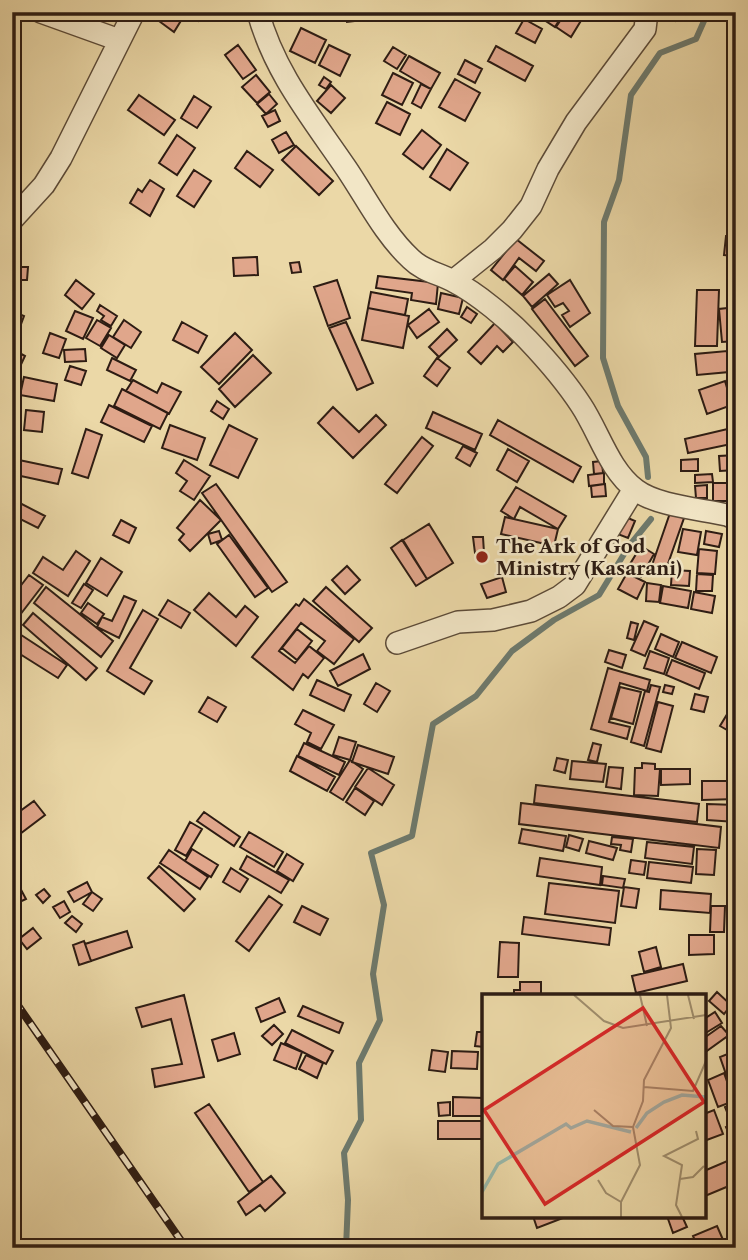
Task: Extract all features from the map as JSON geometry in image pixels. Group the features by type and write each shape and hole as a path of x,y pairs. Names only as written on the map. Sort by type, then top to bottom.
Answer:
{"street":[{"path":"41,12 120,40"},
{"path":"12,220 44,185 61,158 134,12"},
{"path":"258,12 277,62 293,93 387,232 410,258 423,270 453,281 526,338 582,406 617,469 634,489 650,498 736,519"},
{"path":"453,281 493,249 531,206 548,169 576,122 645,29 647,12"},
{"path":"397,643 458,622 494,620 531,611 559,597 575,585 634,489"}],"building":[{"path":"12,12 23,12 19,27 12,25"},
{"path":"172,12 182,19 174,32 148,13"},
{"path":"177,12 202,12 198,21"},
{"path":"346,12 371,12 371,19 347,22"},
{"path":"532,12 561,12 563,14 555,27"},
{"path":"566,12 572,12 582,19 571,37 556,27"},
{"path":"661,12 681,12 675,21"},
{"path":"524,19 542,29 535,43 516,33"},
{"path":"301,28 326,40 315,63 290,51"},
{"path":"238,45 256,70 243,79 225,55"},
{"path":"329,45 350,55 340,76 319,65"},
{"path":"496,46 533,66 525,81 488,61"},
{"path":"393,47 406,55 397,69 384,61"},
{"path":"409,56 440,73 431,89 400,71"},
{"path":"465,60 482,69 475,83 458,74"},
{"path":"393,73 413,83 402,105 382,95"},
{"path":"256,75 270,92 257,103 242,87"},
{"path":"324,77 331,82 326,89 319,85"},
{"path":"455,79 480,93 465,121 439,107"},
{"path":"421,84 431,89 421,108 412,103"},
{"path":"331,85 345,98 331,113 317,101"},
{"path":"269,94 277,104 266,114 257,104"},
{"path":"139,95 175,120 164,135 128,110"},
{"path":"194,96 211,107 197,128 181,118"},
{"path":"387,102 410,114 400,135 376,123"},
{"path":"275,110 280,121 268,127 262,116"},
{"path":"422,130 441,145 423,169 403,154"},
{"path":"286,132 294,145 279,153 272,140"},
{"path":"177,135 195,148 177,175 159,163"},
{"path":"296,146 333,181 319,195 282,160"},
{"path":"447,149 468,163 450,190 430,177"},
{"path":"247,151 273,170 260,187 235,168"},
{"path":"194,170 211,181 194,207 177,196"},
{"path":"150,180 164,189 150,216 130,203 138,189 142,192"},
{"path":"726,236 736,237 736,256 724,255"},
{"path":"516,239 544,261 536,271 519,258 503,280 491,270"},
{"path":"257,257 258,275 234,276 233,258"},
{"path":"299,262 301,272 292,273 290,263"},
{"path":"515,266 533,282 522,295 504,279"},
{"path":"12,267 28,267 27,280 12,280"},
{"path":"549,274 558,284 532,307 523,296"},
{"path":"378,276 438,283 436,304 411,300 412,293 376,288"},
{"path":"76,280 94,294 82,309 65,295"},
{"path":"337,280 350,318 328,326 314,287"},
{"path":"570,280 590,313 570,327 562,315 569,311 563,303 555,307 547,295"},
{"path":"697,290 719,290 717,346 695,346"},
{"path":"371,292 408,299 405,315 368,308"},
{"path":"441,293 463,298 459,314 438,309"},
{"path":"545,299 588,356 575,366 532,309"},
{"path":"100,305 117,316 111,326 101,320 104,316 97,311"},
{"path":"467,307 477,314 471,323 461,317"},
{"path":"736,307 736,341 722,342 719,309"},
{"path":"368,308 409,316 403,348 362,340"},
{"path":"429,309 439,322 417,338 408,325"},
{"path":"12,311 24,316 17,335 12,333"},
{"path":"75,311 93,318 83,339 66,331"},
{"path":"97,320 111,328 100,346 86,338"},
{"path":"124,320 141,332 131,348 113,337"},
{"path":"182,322 207,336 198,353 173,340"},
{"path":"346,322 373,383 357,390 329,328"},
{"path":"495,323 513,342 503,352 497,346 481,364 468,352"},
{"path":"447,329 457,340 439,357 429,347"},
{"path":"50,333 66,339 59,358 43,353"},
{"path":"235,333 252,350 219,384 201,367"},
{"path":"109,335 125,345 117,358 101,348"},
{"path":"12,349 25,356 18,371 12,368"},
{"path":"85,349 86,361 65,362 64,350"},
{"path":"727,351 729,372 697,375 695,354"},
{"path":"253,355 271,373 235,407 219,389"},
{"path":"112,358 136,370 130,381 107,370"},
{"path":"437,358 450,368 437,386 424,376"},
{"path":"70,366 86,371 81,385 65,380"},
{"path":"24,377 57,384 54,401 20,395"},
{"path":"133,380 157,393 162,383 181,392 169,414 126,391"},
{"path":"725,381 732,405 707,414 699,390"},
{"path":"122,389 168,413 160,429 114,406"},
{"path":"217,401 229,409 223,419 211,411"},
{"path":"109,405 152,426 144,442 101,422"},
{"path":"333,407 359,432 376,415 386,425 353,458 318,423"},
{"path":"26,410 44,412 42,432 24,430"},
{"path":"433,412 482,434 475,450 426,428"},
{"path":"498,420 581,467 573,482 490,435"},
{"path":"170,425 205,438 197,460 162,448"},
{"path":"229,425 257,439 238,478 210,465"},
{"path":"736,427 736,443 688,453 685,439"},
{"path":"86,429 102,435 88,478 72,473"},
{"path":"422,437 433,446 397,493 385,484"},
{"path":"463,446 477,453 470,466 456,458"},
{"path":"508,449 529,461 517,482 497,470"},
{"path":"736,455 736,470 720,471 719,456"},
{"path":"698,459 698,471 681,471 681,460"},
{"path":"19,460 62,469 58,484 16,475"},
{"path":"184,460 210,476 194,500 180,491 187,481 176,473"},
{"path":"602,461 603,473 594,474 593,462"},
{"path":"604,473 604,484 589,486 588,475"},
{"path":"712,474 713,482 695,483 695,475"},
{"path":"713,483 736,483 736,501 713,501"},
{"path":"216,484 287,582 272,592 202,493"},
{"path":"605,484 606,496 592,497 591,486"},
{"path":"707,485 707,498 696,498 695,486"},
{"path":"516,487 566,516 558,529 520,507 514,519 501,511"},
{"path":"12,499 45,516 38,528 12,515"},
{"path":"200,500 221,520 190,551 179,540 184,534 177,528"},
{"path":"670,513 684,518 664,575 650,571"},
{"path":"621,515 635,521 628,538 615,533"},
{"path":"505,517 558,529 554,546 501,534"},
{"path":"121,520 136,528 129,543 113,535"},
{"path":"429,524 453,563 427,579 403,540"},
{"path":"683,529 701,532 697,555 678,552"},
{"path":"219,531 222,540 211,544 208,534"},
{"path":"706,531 722,534 719,547 704,544"},
{"path":"229,535 268,588 255,597 217,544"},
{"path":"473,537 483,537 484,553 475,553"},
{"path":"402,540 427,579 416,586 391,548"},
{"path":"641,546 654,554 641,577 627,569"},
{"path":"699,549 717,551 715,574 697,573"},
{"path":"76,551 90,561 68,596 33,573 43,557 63,570"},
{"path":"101,558 122,572 107,596 86,583"},
{"path":"347,566 360,580 345,594 332,580"},
{"path":"672,570 690,571 689,586 671,585"},
{"path":"627,573 645,582 637,599 618,589"},
{"path":"697,574 713,575 712,591 696,591"},
{"path":"29,575 43,585 13,624 12,597"},
{"path":"502,577 506,592 487,598 481,584"},
{"path":"647,583 661,585 659,602 646,601"},
{"path":"84,584 93,590 81,608 72,603"},
{"path":"663,586 691,591 688,608 660,603"},
{"path":"46,587 113,641 101,657 34,603"},
{"path":"326,587 372,628 359,642 313,601"},
{"path":"694,592 715,596 712,613 691,609"},
{"path":"209,593 236,617 245,606 258,617 236,646 194,610"},
{"path":"124,596 136,601 119,638 97,627 102,617 112,621"},
{"path":"304,599 354,639 334,664 317,651 325,641 301,623 279,651 295,663 309,646 324,658 308,678 303,674 293,690 252,657 296,604 299,606"},
{"path":"168,600 190,613 181,628 159,615"},
{"path":"88,603 104,614 97,624 81,613"},
{"path":"143,610 158,619 130,668 152,681 144,694 107,671"},
{"path":"33,613 97,668 86,680 23,625"},
{"path":"644,621 658,627 645,656 631,650"},
{"path":"631,622 638,624 634,640 627,638"},
{"path":"12,629 67,665 58,678 12,649"},
{"path":"297,629 312,641 297,660 282,648"},
{"path":"661,634 679,642 673,657 655,649"},
{"path":"682,642 717,657 711,673 675,658"},
{"path":"609,650 626,655 622,668 605,662"},
{"path":"650,651 669,658 664,674 644,668"},
{"path":"363,654 370,669 338,686 330,671"},
{"path":"672,660 705,673 699,689 666,675"},
{"path":"608,668 650,680 647,691 620,683 609,722 630,727 627,739 591,729"},
{"path":"317,680 351,695 344,711 310,695"},
{"path":"376,683 390,691 377,712 364,704"},
{"path":"651,685 660,687 644,746 631,742 645,691 649,692"},
{"path":"665,685 674,687 672,694 663,692"},
{"path":"620,687 641,692 633,724 611,718"},
{"path":"695,694 708,697 704,712 691,709"},
{"path":"208,697 226,707 217,722 199,712"},
{"path":"658,702 673,706 661,752 646,748"},
{"path":"303,710 334,725 321,749 307,742 311,733 295,724"},
{"path":"729,711 736,714 736,735 720,726"},
{"path":"339,737 356,742 350,760 333,755"},
{"path":"304,743 345,762 339,775 298,756"},
{"path":"593,743 601,745 597,762 588,760"},
{"path":"358,745 394,757 388,774 352,762"},
{"path":"297,756 335,777 327,791 290,771"},
{"path":"557,758 568,760 565,773 554,770"},
{"path":"350,760 363,769 343,800 330,792"},
{"path":"572,761 606,764 603,782 570,779"},
{"path":"642,763 655,764 655,769 660,769 658,796 634,795 635,768 642,768"},
{"path":"609,767 623,768 621,789 606,787"},
{"path":"368,768 394,785 382,805 355,787"},
{"path":"661,769 690,769 690,784 661,785"},
{"path":"702,781 736,781 736,799 702,800"},
{"path":"536,785 699,804 697,822 534,803"},
{"path":"355,788 374,801 365,815 346,802"},
{"path":"34,801 45,815 12,840 12,817"},
{"path":"521,803 721,827 719,848 519,824"},
{"path":"707,804 736,805 736,822 707,820"},
{"path":"204,812 240,837 234,846 197,821"},
{"path":"190,822 202,829 186,856 175,850"},
{"path":"522,829 566,836 563,851 519,843"},
{"path":"249,832 283,852 274,867 240,847"},
{"path":"569,835 583,839 579,851 566,847"},
{"path":"612,837 633,839 631,852 620,850 621,845 611,844"},
{"path":"589,841 617,848 613,860 586,853"},
{"path":"647,842 694,847 692,864 645,858"},
{"path":"192,849 218,865 211,877 185,861"},
{"path":"697,849 716,850 714,875 696,874"},
{"path":"169,850 208,877 200,889 160,863"},
{"path":"287,854 303,864 293,881 277,871"},
{"path":"247,856 289,880 281,893 240,869"},
{"path":"540,858 602,867 600,885 537,876"},
{"path":"631,860 646,862 644,875 629,873"},
{"path":"649,862 693,867 691,883 647,878"},
{"path":"159,866 195,899 184,911 148,878"},
{"path":"231,868 248,879 240,892 223,882"},
{"path":"603,876 625,879 623,888 602,885"},
{"path":"87,882 92,892 74,902 68,892"},
{"path":"549,883 619,891 615,923 545,914"},
{"path":"19,886 26,899 13,905 12,890"},
{"path":"624,887 639,889 636,908 621,906"},
{"path":"44,889 50,896 43,903 36,895"},
{"path":"661,890 711,894 710,913 660,909"},
{"path":"92,892 102,899 93,911 83,904"},
{"path":"269,896 282,905 249,951 236,941"},
{"path":"64,901 70,912 60,918 53,907"},
{"path":"302,906 328,919 320,935 294,922"},
{"path":"711,906 725,906 724,932 710,932"},
{"path":"728,913 736,913 736,984 729,984"},
{"path":"72,916 82,924 76,932 65,923"},
{"path":"524,917 611,928 609,945 522,934"},
{"path":"33,928 41,938 27,949 19,939"},
{"path":"127,931 132,947 91,961 85,944"},
{"path":"689,935 714,935 714,954 689,955"},
{"path":"84,941 91,961 79,965 73,945"},
{"path":"500,942 519,943 518,977 498,977"},
{"path":"656,947 661,967 644,972 639,952"},
{"path":"683,964 687,981 636,993 632,976"},
{"path":"520,982 541,982 541,994 514,994 514,990 520,990"},
{"path":"717,992 731,1005 724,1014 709,1001"},
{"path":"184,995 204,1077 155,1087 152,1069 182,1064 171,1019 142,1027 136,1008"},
{"path":"279,998 285,1012 261,1022 256,1008"},
{"path":"303,1006 343,1023 339,1033 298,1016"},
{"path":"715,1012 722,1023 706,1033 706,1018"},
{"path":"274,1025 283,1034 272,1045 262,1036"},
{"path":"721,1026 729,1035 706,1052 706,1037"},
{"path":"292,1030 333,1051 326,1064 285,1043"},
{"path":"477,1032 482,1032 482,1047 475,1046"},
{"path":"234,1033 240,1054 218,1061 212,1040"},
{"path":"281,1043 302,1052 296,1069 274,1060"},
{"path":"432,1050 448,1052 445,1072 429,1070"},
{"path":"452,1051 478,1052 477,1069 451,1068"},
{"path":"735,1051 736,1054 735,1100 720,1057"},
{"path":"306,1055 323,1063 317,1078 299,1069"},
{"path":"724,1073 734,1101 718,1107 708,1080"},
{"path":"453,1097 482,1098 482,1116 453,1116"},
{"path":"450,1102 450,1115 439,1116 438,1103"},
{"path":"736,1103 736,1123 732,1124 725,1107"},
{"path":"209,1104 263,1182 249,1192 195,1113"},
{"path":"714,1110 723,1134 706,1140 706,1113"},
{"path":"438,1121 482,1121 482,1139 438,1139"},
{"path":"736,1123 736,1142 733,1143 726,1127"},
{"path":"732,1159 736,1166 736,1183 706,1196 706,1170"},
{"path":"271,1176 285,1193 265,1211 260,1205 246,1215 238,1202"},
{"path":"534,1218 563,1218 537,1228"},
{"path":"668,1218 683,1218 687,1227 673,1233"},
{"path":"717,1226 724,1242 710,1248 698,1248 693,1236"},
{"path":"736,1234 736,1248 733,1248 728,1238"},
{"path":"691,1239 695,1248 681,1248 680,1243"}],"waterway":[{"path":"648,477 646,457 618,406 603,358 604,222 619,180 631,95 660,53 696,39 708,12"},
{"path":"346,1248 348,1200 344,1153 361,1120 359,1063 380,1020 373,974 384,905 371,853 412,836 433,724 476,696 512,651 554,620 599,595 629,546 651,519"}],"railway":[{"path":"12,997 186,1248"}],"place":[{"name":"The Ark of God Ministry (Kasarani)","path":"482,557"}]}
